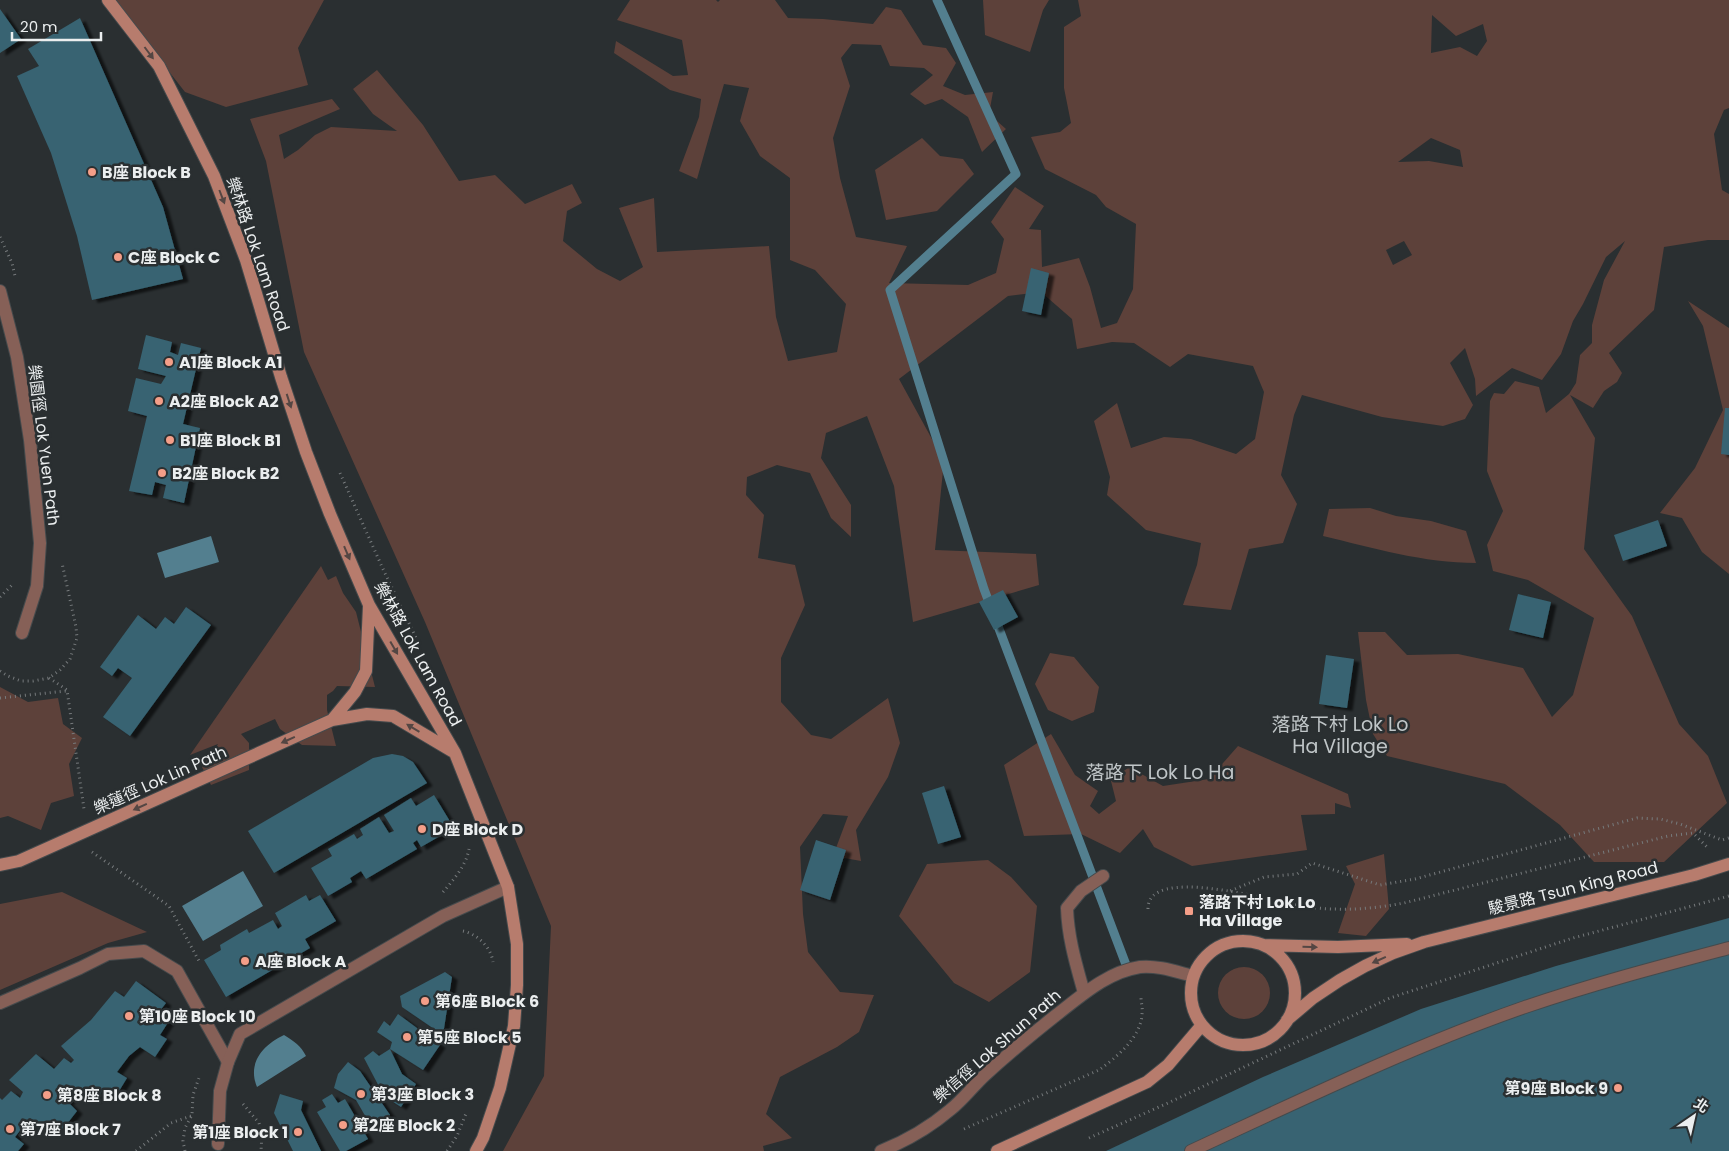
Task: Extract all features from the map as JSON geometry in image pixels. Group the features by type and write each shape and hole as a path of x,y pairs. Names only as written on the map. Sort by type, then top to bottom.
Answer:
{"street":[{"name":"樂林路 Lok Lam Road","path":"108,0 159,66 214,176 246,260 281,377 306,452 330,514 369,605 455,753 508,888"},
{"name":"樂園徑 Lok Yuen Path","path":"0,292 17,357 30,440 40,543 37,586 22,633"},
{"name":"樂蓮徑 Lok Lin Path","path":"332,720 355,692 366,671 369,605"},
{"name":"樂蓮徑 Lok Lin Path","path":"0,865 19,861 332,720 367,714 393,716 455,753"},
{"name":"駿景路 Tsun King Road","path":"1287,1020 1313,998 1348,975 1393,953 1424,942 1694,875 1729,864"},
{"path":"1084,993 1068,929 1067,908 1081,891 1104,876"},
{"path":"218,1144 220,1091 228,1062 240,1034 442,916 508,888 517,944 514,1026 500,1088 484,1138 476,1151"},
{"path":"1245,940 1261,944 1275,952 1285,963 1292,976 1295,991 1293,1007 1287,1020 1276,1033 1262,1041 1246,1045 1230,1043 1215,1036 1202,1025 1194,1010 1190,993 1193,976 1201,961 1213,949 1228,942 1245,940"},
{"name":"駿景路 Tsun King Road","path":"1261,944 1338,948 1424,942"},
{"path":"1191,1151 1365,1070 1526,1007 1647,970 1729,948"},
{"path":"0,1003 108,954 144,951 177,971 228,1062"},
{"name":"樂信徑 Lok Shun Path","path":"881,1151 902,1142 951,1110 1024,1040 1084,993 1104,980 1128,970 1143,967 1169,970 1193,976"},
{"path":"997,1151 1147,1082 1168,1064 1202,1025"}],"path":[{"path":"49,678 67,690 86,817"},
{"path":"0,698 67,690"},
{"path":"1230,891 1264,877 1297,874 1312,864 1380,885 1415,879 1637,818 1660,819 1680,824 1722,840 1729,838"},
{"path":"1148,909 1150,897 1164,890 1190,887 1210,887 1291,904 1336,909 1373,908 1404,904 1683,833 1693,833 1714,853"},
{"path":"95,847 88,849 169,906"},
{"path":"441,894 458,875 468,856 470,847"},
{"path":"1226,905 1230,891"},
{"path":"1089,1138 1168,1103 1390,998 1573,938 1729,896"},
{"path":"456,932 465,931 479,938 492,954 494,970"},
{"path":"1003,1112 1099,1070 1113,1060 1138,1030 1143,1015 1141,997"},
{"path":"184,1151 185,1128 192,1115 193,1095 206,1056 214,1040"},
{"path":"241,1097 243,1106 259,1123 262,1134 261,1151"},
{"path":"447,1151 457,1136 471,1102"},
{"path":"136,1151 171,1123 192,1115"}],"shaded area":[{"path":"113,0 324,0 298,48 308,85 226,107 185,92"},
{"path":"630,0 716,0 718,2 720,0 775,0 788,18 873,24 886,7 901,10 923,45 946,48 956,63 943,86 965,95 993,92 989,114 1006,129 982,152 968,117 942,99 925,105 910,94 933,75 924,68 890,66 881,45 852,44 841,58 850,86 833,138 840,178 856,237 907,246 889,283 968,285 996,273 1004,239 991,222 1015,187 1044,206 1029,229 1041,230 1042,267 1079,258 1090,287 1101,328 1117,323 1133,289 1136,224 1106,207 1096,195 1045,169 1031,137 1060,132 1071,123 1064,88 1064,27 1081,16 1078,0 1729,0 1729,108 1724,110 1714,134 1722,190 1729,194 1729,240 1708,240 1664,247 1654,310 1609,353 1622,373 1617,382 1604,391 1593,408 1570,395 1595,438 1584,549 1632,616 1679,724 1708,756 1727,803 1664,862 1594,862 1560,825 1505,784 1387,756 1373,734 1366,700 1358,632 1385,632 1407,655 1458,654 1523,668 1552,717 1573,695 1594,618 1528,580 1493,571 1487,545 1503,511 1487,471 1490,401 1494,393 1504,394 1515,381 1539,387 1546,413 1569,394 1576,383 1580,355 1592,343 1592,325 1604,280 1625,241 1606,257 1573,321 1561,354 1542,380 1512,368 1476,396 1475,379 1465,348 1450,363 1473,405 1465,419 1443,426 1382,417 1302,395 1294,415 1281,475 1297,504 1283,543 1249,549 1231,610 1183,605 1197,565 1201,543 1146,530 1107,495 1110,477 1094,421 1117,403 1131,448 1164,437 1191,439 1236,454 1255,439 1264,392 1253,366 1188,354 1170,367 1134,343 1112,342 1077,349 1072,319 1041,292 1008,296 899,379 944,461 935,550 1036,554 1039,585 913,622 894,486 867,416 826,433 821,458 851,505 851,537 831,518 810,473 777,465 747,477 746,495 764,515 758,558 795,565 805,605 781,658 781,702 811,735 831,739 888,698 900,743 888,777 856,830 861,861 833,856 848,816 823,814 800,847 803,914 808,952 840,992 874,995 859,1032 837,1047 780,1077 766,1114 792,1138 763,1146 764,1151 503,1151 544,1076 551,926 425,622 304,352 266,161 250,119 332,99 340,109 279,135 284,159 315,135 331,127 397,131 373,114 353,89 377,70 423,125 459,181 495,175 525,204 572,184 582,203 567,211 563,241 597,269 620,281 643,267 619,208 654,198 657,252 769,246 776,317 788,361 837,352 846,304 815,270 790,260 790,178 760,156 740,121 749,88 724,84 697,179 679,171 699,117 701,99 670,90 614,53 616,41 673,76 688,75 682,40 617,20","holes":["1432,15 1456,36 1483,24 1487,41 1477,56 1460,47 1431,53","1431,138 1460,150 1463,167 1429,161 1398,162","1404,241 1412,255 1393,265 1386,250"]},
{"path":"983,0 1049,0 1043,10 1030,52 985,35"},
{"path":"922,138 940,156 963,159 974,174 937,211 886,220 875,170"},
{"path":"1688,301 1729,328 1729,574 1702,552 1682,518 1660,513 1695,468 1723,410 1703,326"},
{"path":"1370,508 1396,516 1431,521 1466,531 1476,563 1418,558 1323,536 1329,509"},
{"path":"321,566 328,580 336,576 343,593 356,612 375,687 337,686 327,695 327,710 336,746 302,745 280,729 275,719 241,734 249,743 249,770 211,785 202,767 218,744 190,755"},
{"path":"1050,653 1074,657 1099,687 1094,712 1072,721 1048,710 1035,684"},
{"path":"0,687 28,702 58,698 63,724 82,738 69,764 74,796 51,803 41,830 8,816 0,818"},
{"path":"1051,734 1075,775 1098,791 1090,806 1099,814 1116,801 1111,781 1129,767 1163,786 1209,779 1238,746 1348,794 1351,808 1335,803 1335,814 1301,815 1307,850 1192,866 1154,847 1143,829 1120,853 1081,834 1024,836 1004,765"},
{"path":"1384,854 1389,909 1366,936 1338,933 1355,884 1346,866"},
{"path":"988,860 1011,877 1037,906 1030,972 989,1002 954,983 899,916 927,864"},
{"path":"62,892 147,932 108,943 0,990 0,904"},
{"path":"1239,967 1249,967 1258,971 1266,979 1270,993 1266,1007 1258,1015 1249,1019 1239,1019 1230,1015 1222,1007 1218,998 1218,988 1222,979 1230,971"}],"water":[{"path":"211,536 219,562 165,578 157,553"},
{"path":"243,871 263,906 203,941 182,906"},
{"path":"284,1035 297,1044 306,1056 257,1087 254,1070 259,1056 270,1044"}],"building":[{"path":"0,9 21,39 0,53"},
{"path":"80,18 163,207 183,279 92,300 77,236 51,153 17,76 39,66 28,49"},
{"path":"1031,268 1049,273 1041,315 1022,311"},
{"path":"146,335 172,342 170,352 178,355 181,343 201,348 183,424 200,428 184,503 163,498 166,485 155,482 152,495 129,491 147,416 128,411 136,378 161,384 166,376 138,369"},
{"path":"1725,408 1729,408 1729,455 1721,454"},
{"path":"1658,520 1667,546 1623,561 1614,535"},
{"path":"1003,590 1018,617 994,630 979,602"},
{"path":"1518,594 1551,602 1543,638 1509,630"},
{"path":"186,607 211,625 130,736 103,717 132,678 118,668 112,676 100,667 138,615 156,629 165,617 174,624"},
{"path":"1326,655 1354,659 1347,708 1319,704"},
{"path":"392,754 403,756 413,762 427,783 274,873 248,831 373,758"},
{"path":"944,786 961,837 938,844 922,793"},
{"path":"434,795 454,828 421,847 417,840 413,843 417,849 366,879 361,871 350,878 352,882 328,896 311,868 332,856 328,849 354,834 357,839 363,835 360,829 379,817 389,833 394,831 384,815 411,798 416,806"},
{"path":"816,840 846,850 830,900 800,890"},
{"path":"306,895 309,901 320,895 336,921 305,939 310,948 226,997 204,960 221,950 220,945 247,929 249,933 273,920 278,929 282,926 275,913"},
{"path":"1729,918 1729,1151 1106,1151 1263,1077 1421,1009 1556,966"},
{"name":"第6座 Block 6","path":"445,972 452,977 443,1035 402,1007 400,996"},
{"path":"136,981 166,1003 159,1012 169,1021 160,1035 167,1039 155,1057 140,1047 129,1056 117,1072 127,1078 116,1096 104,1088 96,1100 79,1088 68,1102 77,1111 63,1129 54,1122 46,1132 30,1118 15,1137 24,1144 18,1151 0,1151 0,1098 2,1100 11,1091 20,1098 23,1092 9,1080 36,1054 54,1069 64,1058 71,1063 74,1060 61,1046 91,1020 115,991 124,997"},
{"name":"第5座 Block 5","path":"398,1014 440,1045 423,1070 390,1049 392,1042 377,1032 384,1021 390,1026"},
{"path":"390,1049 402,1074 416,1084 401,1107 384,1096 364,1058 373,1051 379,1056"},
{"name":"第3座 Block 3","path":"348,1062 360,1071 390,1115 371,1126 356,1100 334,1088 338,1074"},
{"name":"第1座 Block 1","path":"280,1094 303,1101 301,1110 321,1151 293,1151 274,1113"},
{"name":"第2座 Block 2","path":"332,1094 338,1103 345,1099 368,1139 346,1151 340,1151 317,1112 326,1107 322,1100"}],"waterway":[{"path":"937,0 1016,174 890,290 984,589 1128,970"}],"place":[{"name":"B座 Block B","path":"92,172"},
{"name":"C座 Block C","path":"118,257"},
{"name":"A1座 Block A1","path":"169,362"},
{"name":"A2座 Block A2","path":"159,401"},
{"name":"B1座 Block B1","path":"170,440"},
{"name":"B2座 Block B2","path":"162,473"},
{"name":"D座 Block D","path":"422,829"},
{"name":"落路下村 Lok Lo Ha Village","path":"1189,911"},
{"name":"A座 Block A","path":"245,961"},
{"name":"第6座 Block 6","path":"425,1001"},
{"name":"第10座 Block 10","path":"129,1016"},
{"name":"第5座 Block 5","path":"407,1037"},
{"name":"第9座 Block 9","path":"1618,1088"},
{"name":"第3座 Block 3","path":"361,1094"},
{"name":"第8座 Block 8","path":"47,1095"},
{"name":"第2座 Block 2","path":"343,1125"},
{"name":"第7座 Block 7","path":"10,1129"},
{"name":"第1座 Block 1","path":"298,1132"}],"district":[{"name":"落路下村 Lok Lo Ha Village","path":"1340,735"},
{"name":"落路下 Lok Lo Ha","path":"1160,772"}]}
